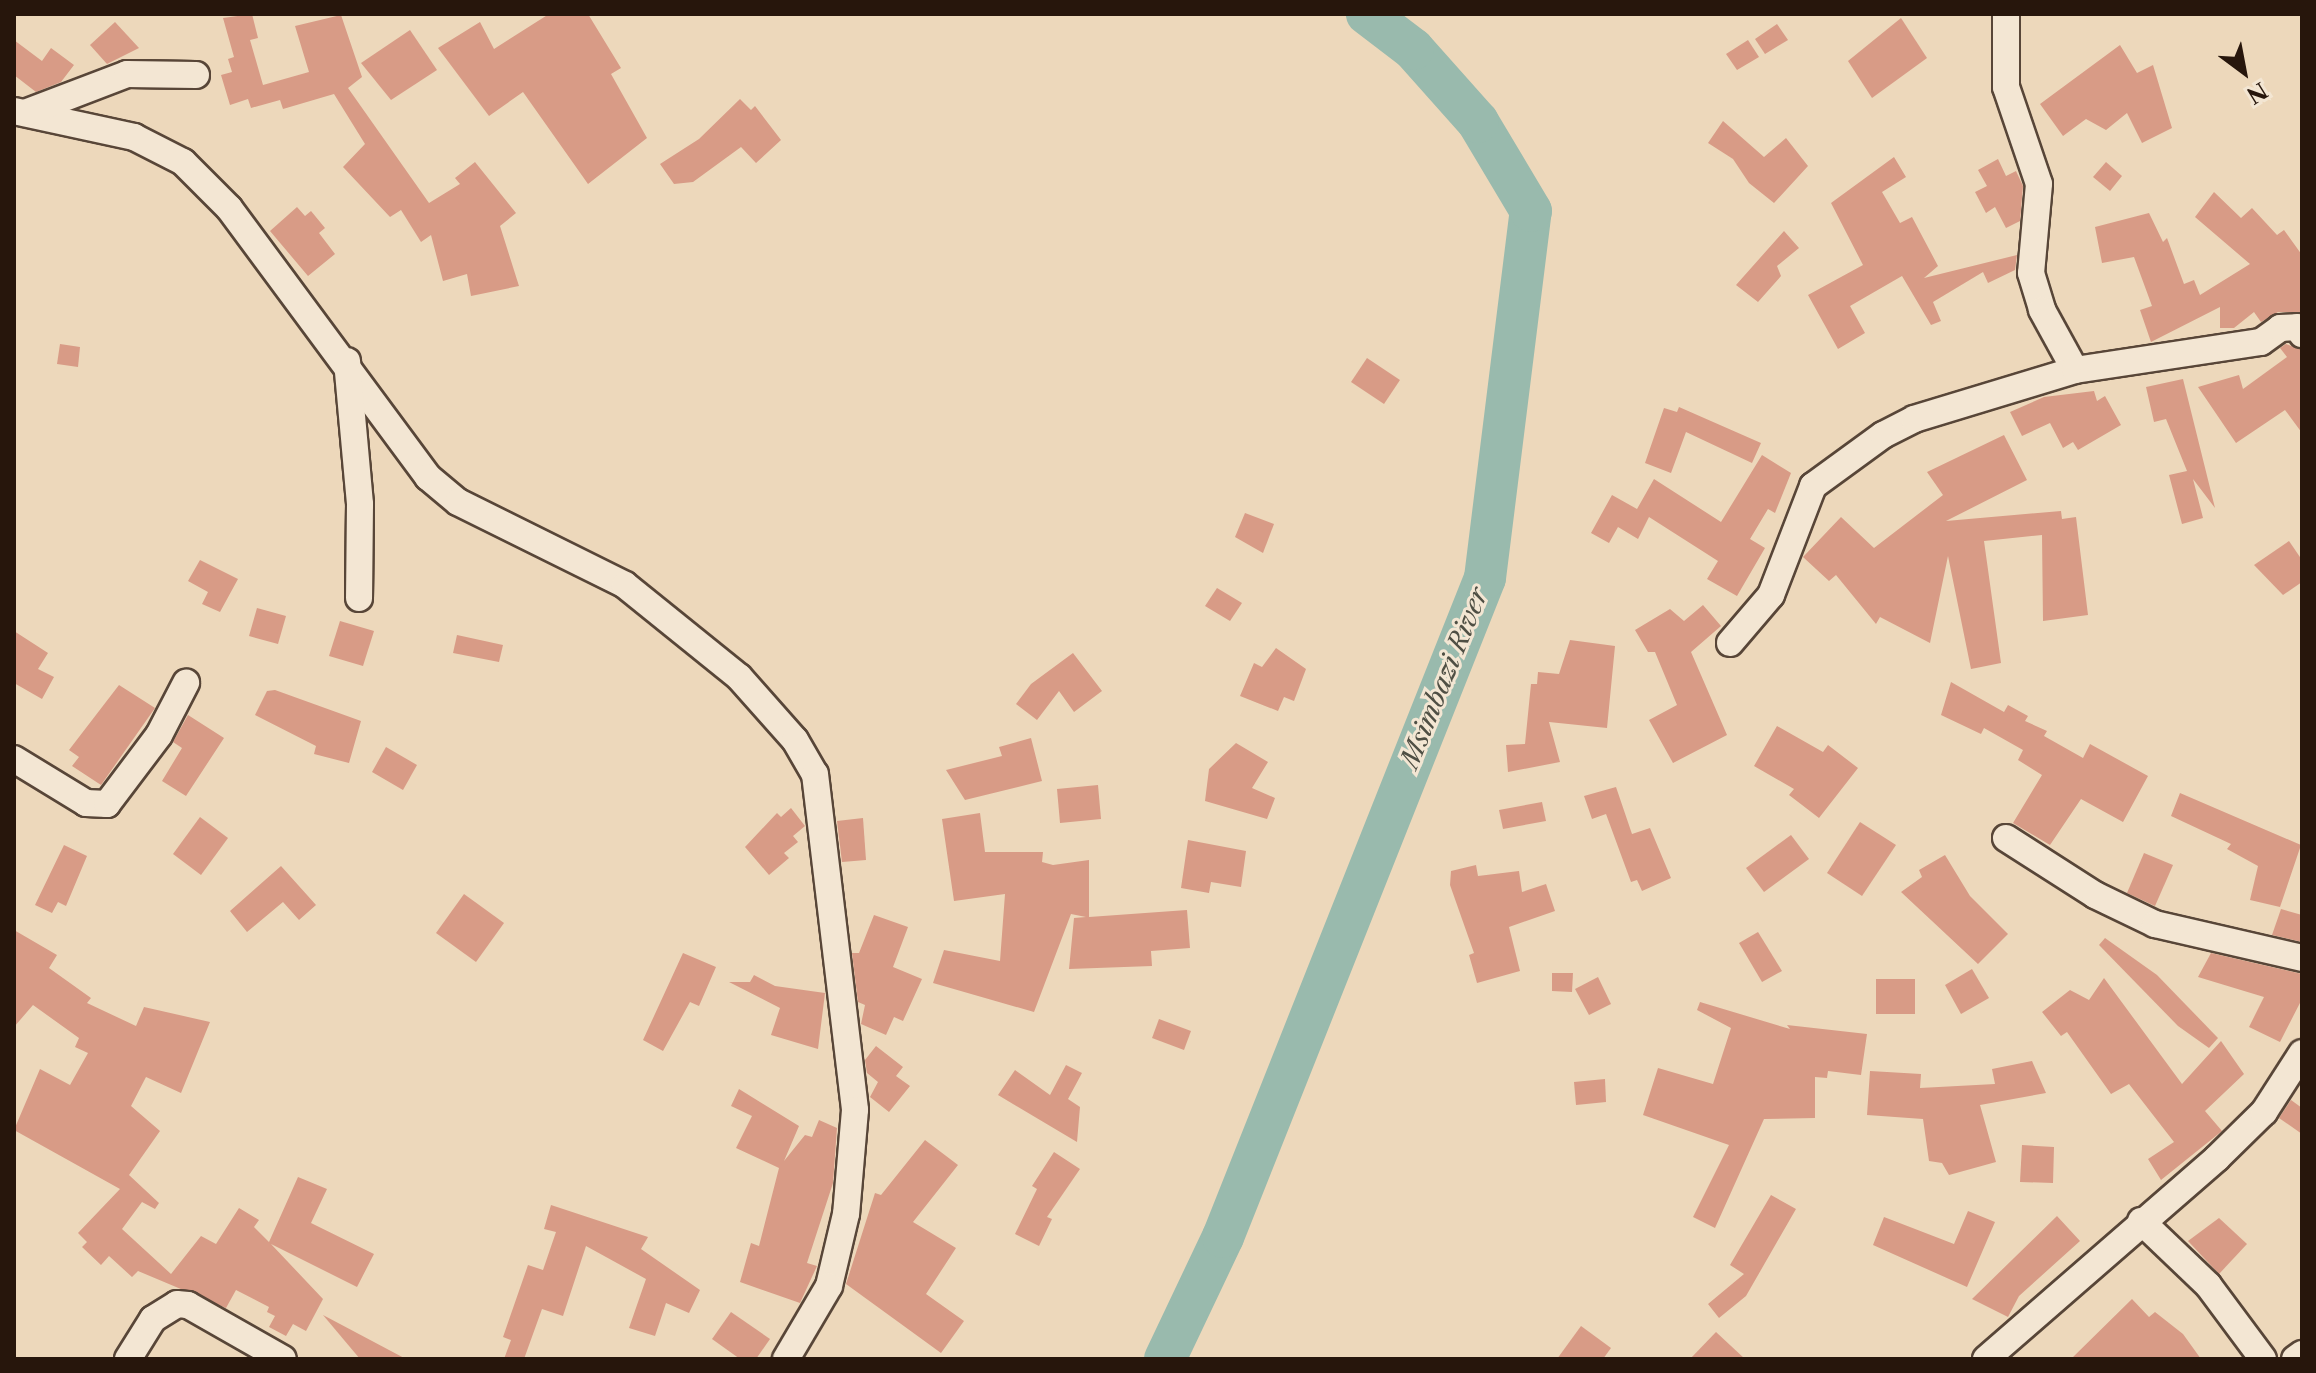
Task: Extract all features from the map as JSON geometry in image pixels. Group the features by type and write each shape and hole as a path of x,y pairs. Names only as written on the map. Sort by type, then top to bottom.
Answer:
{"street":[{"path":"2006,14 2006,87 2039,184 2031,273 2042,310 2075,370"},
{"path":"18,113 127,74 196,75"},
{"path":"18,113 134,137 183,162 229,208 347,361 428,477 458,502 625,585 682,628 775,712 815,774 855,1110 846,1214 829,1286 786,1359"},
{"path":"1730,643 1771,595 1806,501 1825,472 1914,419 2075,370 2261,342 2280,328 2297,327 2302,334"},
{"path":"347,361 360,504 359,598"},
{"path":"14,759 86,803 107,804 159,735 186,683"},
{"path":"2006,838 2095,895 2155,924 2302,958"},
{"path":"1986,1359 2264,1112 2302,1053"},
{"path":"2141,1221 2208,1285 2263,1359"},
{"path":"128,1359 153,1319 177,1304 283,1359"},
{"path":"2295,1359 2302,1354"}],"building":[{"path":"252,14 258,38 250,40 263,85 309,72 295,26 341,15 362,77 348,88 429,203 460,184 455,178 475,162 516,213 500,226 519,286 471,296 467,274 443,281 431,235 421,242 401,210 390,217 343,167 365,144 334,94 283,109 280,100 251,108 248,99 230,105 221,75 232,72 228,59 234,57 223,18"},
{"path":"549,14 588,14 621,68 611,74 647,138 588,184 523,92 489,116 438,48 480,22 494,49"},
{"path":"1901,18 1927,58 1872,98 1848,61"},
{"path":"115,22 139,48 107,64 90,45"},
{"path":"1777,24 1788,40 1765,54 1755,39"},
{"path":"410,30 437,70 391,100 361,63"},
{"path":"14,40 42,61 51,48 74,65 61,82 36,92 14,75"},
{"path":"1748,40 1759,57 1737,70 1726,54"},
{"path":"2120,45 2137,73 2153,65 2172,128 2142,143 2127,113 2106,130 2086,119 2063,136 2040,104"},
{"path":"740,99 751,110 755,106 781,140 756,163 741,147 693,182 674,184 660,164 699,139"},
{"path":"1723,121 1764,157 1786,138 1808,166 1774,203 1749,183 1733,159 1708,143"},
{"path":"1894,157 1906,177 1882,192 1900,223 1912,217 1938,266 1924,278 2017,255 2015,270 1988,283 1983,272 1933,302 1941,321 1931,325 1902,276 1850,306 1865,333 1838,349 1808,295 1863,265 1831,203"},
{"path":"1998,159 2006,176 2016,171 2023,186 2020,221 2006,228 1995,207 1986,213 1975,192 1987,186 1978,170"},
{"path":"2106,162 2122,176 2110,191 2093,177"},
{"path":"2214,192 2241,218 2252,208 2277,235 2284,230 2302,255 2302,312 2278,312 2261,322 2254,312 2234,328 2220,328 2220,307 2151,342 2140,310 2152,306 2134,257 2102,263 2095,227 2149,213 2163,242 2167,238 2184,284 2194,280 2200,295 2250,264 2195,217"},
{"path":"297,207 305,216 311,211 325,228 319,233 335,254 308,276 270,231"},
{"path":"1784,231 1799,248 1777,266 1781,276 1758,302 1736,285"},
{"path":"60,344 80,347 78,367 57,364"},
{"path":"2286,344 2302,350 2302,433 2285,410 2236,443 2198,387 2239,375 2243,389 2287,357 2280,348"},
{"path":"1367,358 1400,380 1384,404 1351,382"},
{"path":"2183,379 2215,508 2193,479 2203,518 2182,524 2169,475 2187,471 2166,419 2154,422 2146,387"},
{"path":"2094,391 2097,401 2105,396 2121,425 2078,450 2073,442 2063,448 2050,423 2022,436 2010,412 2044,397"},
{"path":"1679,407 1761,443 1752,463 1686,432 1671,473 1645,463 1664,408 1677,412"},
{"path":"2004,435 2027,480 1946,521 2061,511 2062,519 2076,517 2088,615 2043,621 2042,535 1984,541 2001,663 1971,669 1948,556 1930,643 1880,617 1876,624 1836,575 1829,581 1803,557 1841,517 1874,548 1943,495 1927,472"},
{"path":"1762,455 1791,473 1775,513 1768,509 1750,539 1765,548 1737,596 1707,579 1718,561 1649,517 1638,539 1618,527 1609,543 1591,533 1612,495 1637,509 1654,479 1721,522"},
{"path":"1245,513 1274,524 1263,553 1235,537"},
{"path":"2289,541 2302,560 2302,582 2283,595 2254,565"},
{"path":"200,560 238,579 220,612 202,604 208,592 188,581"},
{"path":"1217,588 1242,603 1230,621 1205,606"},
{"path":"1703,605 1721,626 1691,652 1727,735 1673,763 1649,720 1677,705 1655,652 1648,652 1635,630 1670,609 1684,621"},
{"path":"257,608 286,616 278,644 249,636"},
{"path":"340,621 374,631 363,666 329,656"},
{"path":"14,631 48,653 38,669 54,677 42,699 14,683"},
{"path":"457,635 503,645 499,662 453,653"},
{"path":"1570,640 1615,646 1607,728 1549,722 1560,762 1508,772 1506,745 1525,744 1531,684 1537,684 1538,672 1559,674"},
{"path":"1276,648 1306,669 1294,701 1284,697 1278,711 1240,696 1254,663 1262,667"},
{"path":"1073,653 1102,691 1074,712 1059,691 1037,720 1016,704 1031,684"},
{"path":"1951,682 2004,712 2008,705 2028,716 2025,721 2047,731 2044,736 2083,758 2090,744 2148,776 2123,822 2081,799 2050,845 2013,823 2042,775 2018,760 2023,750 1984,728 1981,734 1941,715"},
{"path":"119,685 155,708 101,785 72,766 79,757 69,750"},
{"path":"275,690 361,721 349,763 314,754 316,746 255,715 267,691"},
{"path":"188,715 224,738 186,796 162,781 182,748 173,742"},
{"path":"1777,726 1823,752 1828,745 1858,768 1819,818 1789,795 1794,789 1754,766"},
{"path":"1031,738 1042,781 965,800 946,770 1002,756 999,747"},
{"path":"1236,743 1268,762 1252,788 1275,798 1267,819 1205,801 1209,769"},
{"path":"386,747 417,765 403,790 372,772"},
{"path":"1098,785 1101,819 1060,823 1057,789"},
{"path":"1616,787 1632,834 1650,828 1671,878 1642,891 1637,880 1631,882 1606,814 1592,819 1584,796"},
{"path":"2180,793 2301,845 2280,907 2250,900 2258,866 2227,849 2231,844 2171,816"},
{"path":"1542,802 1546,821 1503,829 1499,810"},
{"path":"791,808 805,826 793,836 798,842 784,853 789,858 769,875 745,847 777,813 781,817"},
{"path":"980,813 985,852 1043,852 1042,862 1053,865 1089,860 1089,917 1187,910 1190,948 1151,951 1152,966 1069,969 1074,918 1086,917 1071,914 1034,1012 933,983 944,950 1000,961 1005,894 954,901 942,819"},
{"path":"200,817 228,838 201,875 173,854"},
{"path":"863,818 866,860 842,862 837,821"},
{"path":"1860,822 1896,845 1862,896 1827,873"},
{"path":"1791,835 1809,859 1764,892 1746,868"},
{"path":"1188,840 1246,851 1241,887 1211,882 1209,893 1181,888"},
{"path":"64,845 87,856 66,906 58,902 52,913 35,905"},
{"path":"2144,853 2173,865 2155,906 2127,893"},
{"path":"1945,855 1970,896 2008,934 1978,964 1901,892 1922,877 1919,870"},
{"path":"1476,865 1478,876 1519,871 1522,892 1546,884 1555,911 1509,927 1520,971 1477,983 1469,955 1474,953 1450,885 1451,871"},
{"path":"281,866 316,905 299,920 283,902 247,932 230,911"},
{"path":"464,894 504,923 476,962 436,933"},
{"path":"2281,909 2302,915 2302,942 2272,935"},
{"path":"874,915 908,927 893,967 922,979 903,1021 894,1017 886,1035 861,1024 865,1005 858,1002 852,953 859,953"},
{"path":"14,930 57,955 49,968 91,998 87,1003 136,1026 144,1007 210,1022 181,1093 146,1077 131,1106 160,1131 129,1175 159,1203 155,1209 142,1202 122,1229 171,1274 201,1236 216,1244 239,1208 259,1220 254,1227 269,1242 298,1177 327,1189 311,1223 374,1254 357,1287 271,1244 323,1299 306,1331 293,1324 286,1336 269,1327 275,1316 267,1312 269,1307 236,1290 226,1308 138,1271 132,1277 109,1256 101,1265 82,1247 87,1242 78,1233 120,1189 14,1130 40,1069 70,1085 88,1053 75,1047 79,1038 33,1005 14,1027"},
{"path":"1758,932 1782,971 1762,982 1739,943"},
{"path":"2105,938 2157,975 2218,1038 2209,1048 2178,1026 2099,945"},
{"path":"683,953 716,967 699,1006 690,1002 663,1051 643,1040"},
{"path":"2211,953 2302,974 2302,999 2280,1042 2249,1027 2264,997 2198,977"},
{"path":"1972,969 1989,998 1961,1014 1945,985"},
{"path":"1552,973 1573,973 1572,992 1552,991"},
{"path":"754,975 775,986 825,993 818,1049 771,1035 780,1008 729,982 750,982"},
{"path":"1598,977 1611,1004 1589,1015 1575,989"},
{"path":"2104,978 2182,1084 2221,1041 2244,1074 2205,1111 2222,1131 2161,1180 2148,1159 2174,1142 2129,1084 2111,1094 2067,1032 2061,1036 2042,1012 2070,990 2089,1000"},
{"path":"1876,979 1915,979 1915,1014 1876,1014"},
{"path":"1700,1002 1790,1029 1787,1025 1867,1034 1861,1075 1828,1071 1827,1078 1815,1077 1815,1118 1764,1119 1715,1228 1693,1217 1729,1145 1643,1115 1658,1068 1713,1084 1731,1028 1697,1010"},
{"path":"1159,1019 1191,1031 1184,1050 1152,1038"},
{"path":"876,1046 903,1067 896,1076 910,1086 889,1112 870,1097 878,1082 867,1073 865,1060"},
{"path":"2032,1061 2046,1093 1980,1105 1996,1162 1949,1175 1942,1163 1929,1161 1923,1119 1867,1115 1870,1071 1921,1074 1920,1088 1995,1084 1992,1069"},
{"path":"1066,1065 1082,1073 1068,1099 1080,1107 1077,1142 998,1095 1015,1070 1050,1095"},
{"path":"1605,1079 1606,1102 1576,1105 1574,1082"},
{"path":"739,1089 799,1126 784,1161 805,1135 812,1137 819,1120 837,1128 833,1183 807,1263 817,1266 800,1303 740,1282 751,1243 759,1246 779,1168 736,1148 752,1116 731,1106"},
{"path":"2291,1100 2302,1108 2302,1134 2279,1118"},
{"path":"925,1140 958,1165 913,1222 956,1248 926,1294 964,1321 941,1353 846,1284 875,1193 881,1195"},
{"path":"2022,1145 2054,1147 2053,1183 2020,1182"},
{"path":"1054,1152 1080,1169 1047,1217 1052,1219 1039,1246 1015,1234 1037,1189 1032,1186"},
{"path":"1771,1195 1796,1209 1746,1296 1719,1318 1708,1304 1744,1274 1730,1265"},
{"path":"551,1205 648,1237 641,1249 700,1290 689,1313 666,1303 655,1336 629,1328 646,1279 586,1246 563,1316 542,1309 524,1359 504,1359 511,1340 503,1337 528,1265 543,1270 556,1232 544,1229"},
{"path":"1968,1211 1995,1222 1967,1287 1873,1245 1884,1217 1954,1244"},
{"path":"2057,1216 2080,1241 2019,1296 2008,1317 1972,1299"},
{"path":"2219,1218 2247,1244 2219,1274 2188,1241"},
{"path":"2132,1299 2149,1317 2155,1312 2183,1334 2201,1359 2071,1359"},
{"path":"731,1312 770,1339 756,1359 740,1359 712,1339"},
{"path":"323,1315 406,1359 360,1359"},
{"path":"1581,1326 1611,1348 1603,1359 1557,1359"},
{"path":"1716,1332 1745,1359 1690,1359"}],"waterway":[{"name":"Msimbazi River","path":"1165,1359 1223,1237 1485,578 1531,211 1478,122 1413,49 1367,14"}]}
